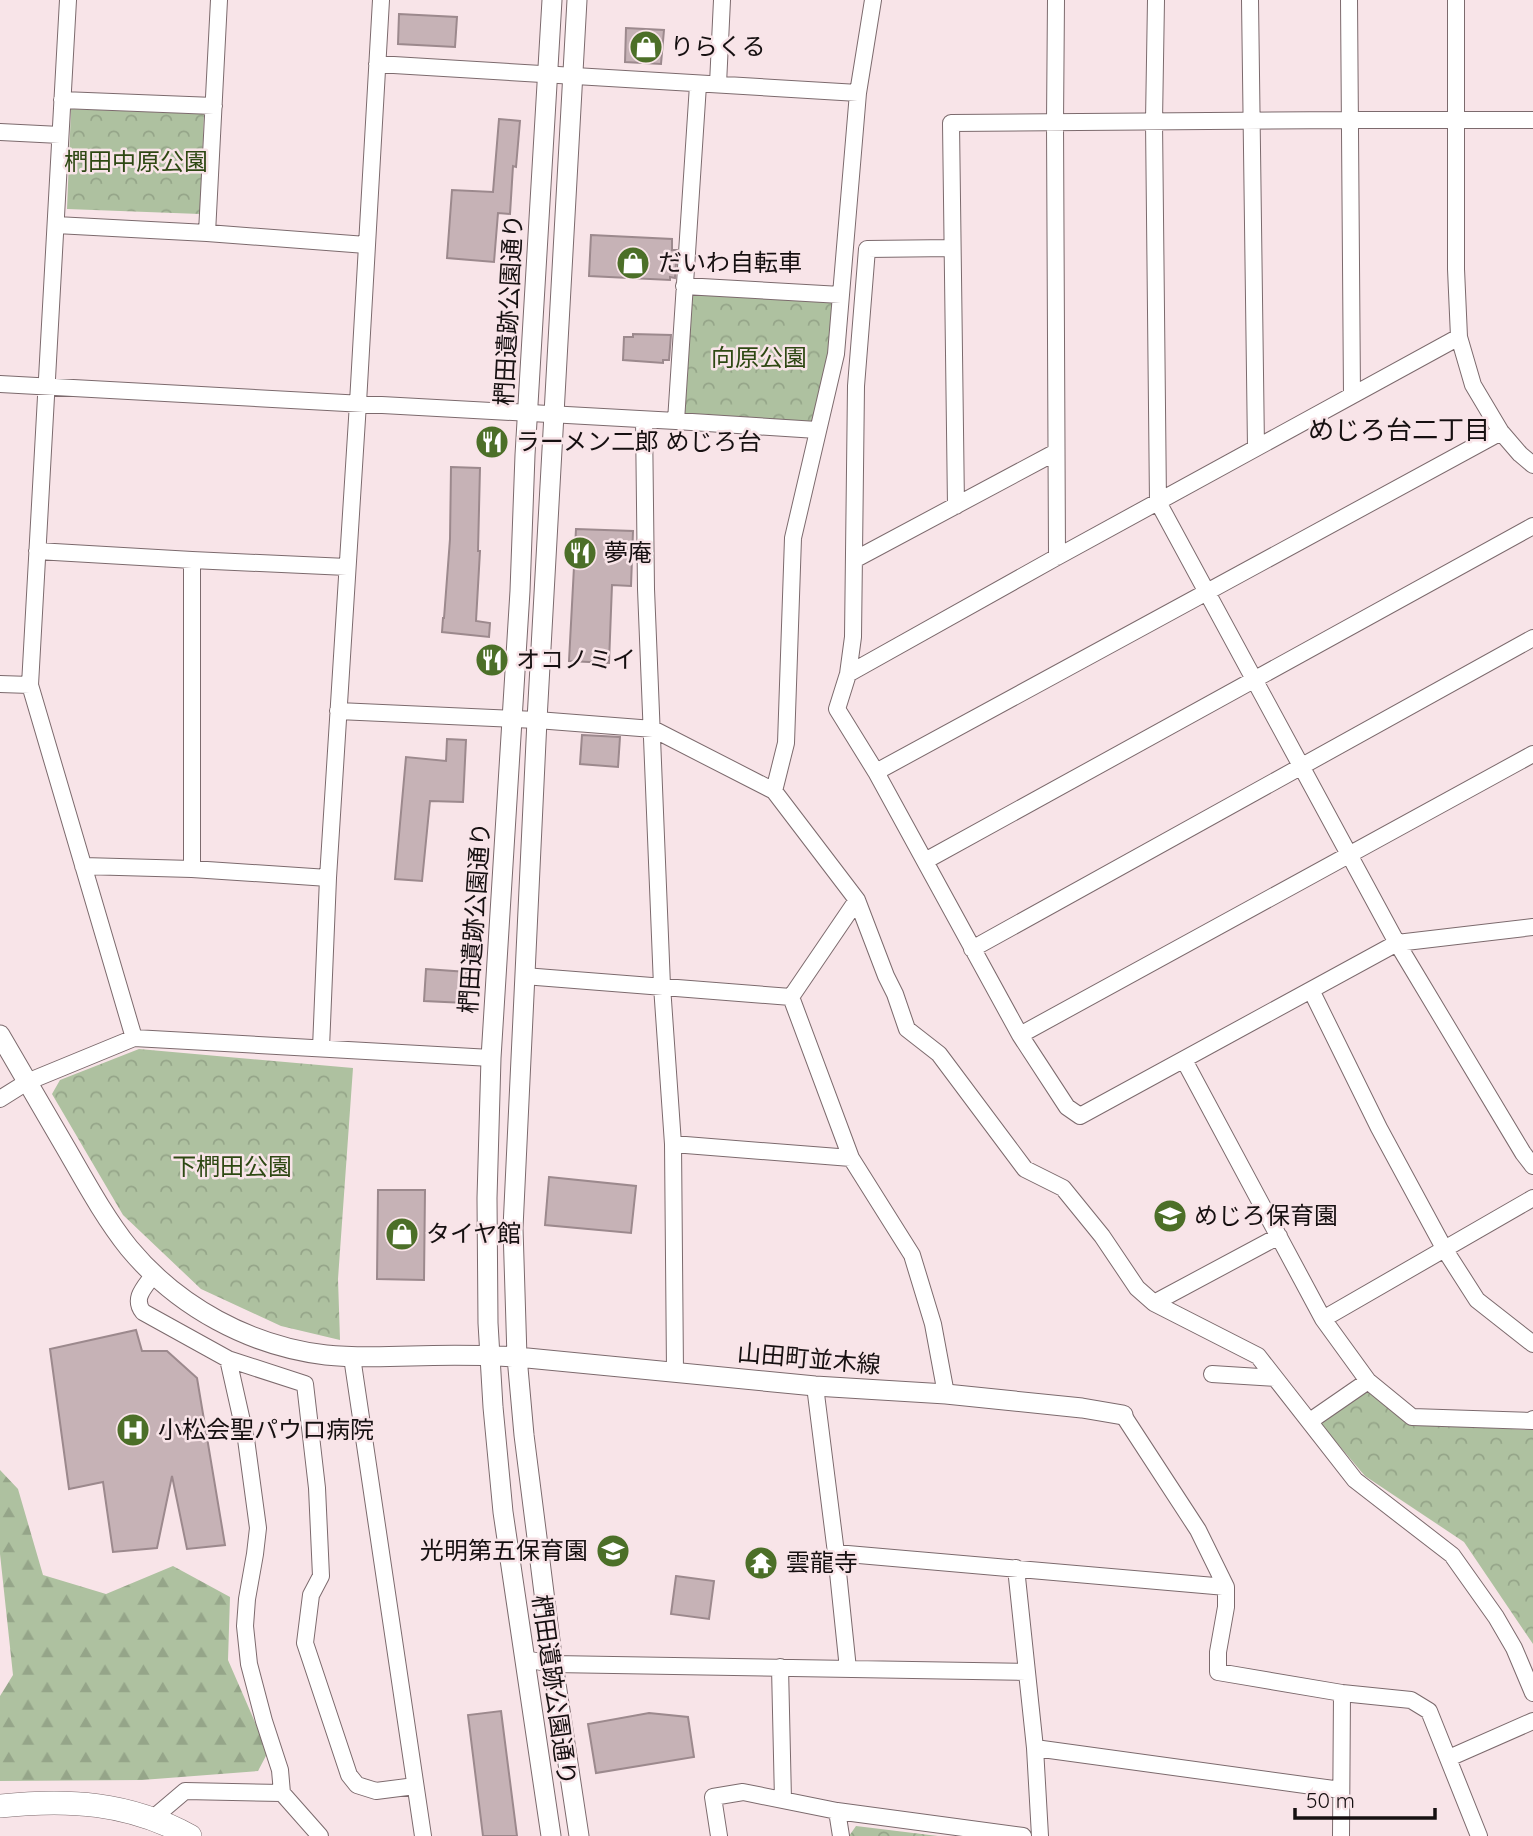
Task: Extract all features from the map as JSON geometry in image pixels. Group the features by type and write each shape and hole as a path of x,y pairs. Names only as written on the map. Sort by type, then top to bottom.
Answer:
{"main road":[{"path":"0,1806 49,1802 82,1803 152,1819 190,1836"}],"street":[{"path":"68,0 30,685 134,1038"},
{"path":"207,233 219,0"},
{"path":"321,1048 328,878 381,0"},
{"name":"椚田遺跡公園通り","path":"551,1836 503,1512 488,1323 487,1198 491,1058 552,0"},
{"name":"椚田遺跡公園通り","path":"577,0 537,720 513,1228 520,1395 537,1546 579,1836"},
{"path":"718,84 722,0"},
{"path":"774,791 786,743 793,538 836,354 858,93 873,0"},
{"path":"1056,0 1057,557"},
{"path":"1156,0 1154,121 1158,502 1397,943 1533,1166"},
{"path":"1250,0 1256,448"},
{"path":"1349,0 1352,395"},
{"path":"1456,0 1456,269 1459,337 1473,385 1501,432 1533,465"},
{"path":"377,64 858,93"},
{"path":"676,421 698,85"},
{"path":"62,100 214,106"},
{"path":"956,506 951,123 1533,120"},
{"path":"0,132 60,135"},
{"path":"56,225 366,245"},
{"path":"952,248 867,249 856,386 853,637 848,674 836,709 876,772 1020,1035 1067,1107 1080,1115 1397,943 1533,927"},
{"path":"684,286 841,295"},
{"path":"848,674 1459,337"},
{"path":"0,384 817,430"},
{"path":"644,420 646,589 662,986 673,1144 675,1371"},
{"path":"876,772 1501,432"},
{"path":"854,560 1056,452"},
{"path":"925,861 1533,526"},
{"path":"37,551 347,567"},
{"path":"192,560 192,869"},
{"path":"972,949 1533,638"},
{"path":"0,684 30,685"},
{"path":"338,711 537,720 653,729 774,791 857,900 907,1029 939,1054 1024,1169 1063,1188 1102,1236 1137,1288 1154,1303 1258,1356 1355,1479 1452,1555 1496,1617 1514,1648 1533,1693"},
{"path":"1020,1035 1533,754"},
{"path":"83,866 192,869 328,878"},
{"path":"791,997 857,900"},
{"path":"524,976 791,997"},
{"path":"1311,990 1379,1128 1444,1250 1477,1300 1533,1344"},
{"path":"791,997 851,1158 912,1255 933,1324 946,1394"},
{"name":"山田町並木線","path":"0,1035 110,1222 130,1249 178,1295 205,1313 251,1336 300,1351 352,1357 517,1357 815,1385 946,1394 1082,1408 1123,1415"},
{"path":"0,1099 27,1082 134,1038 491,1058"},
{"path":"1185,1060 1323,1319 1368,1381 1412,1417 1533,1419"},
{"path":"673,1144 851,1158"},
{"path":"1323,1319 1533,1198"},
{"path":"1154,1303 1279,1236"},
{"path":"154,1274 138,1300 138,1306 144,1312 228,1359 305,1384 317,1489 321,1576 311,1595 305,1643 349,1775 357,1785 376,1791 415,1787"},
{"path":"352,1357 423,1836"},
{"path":"228,1359 246,1439 258,1528 245,1626 249,1664 280,1770 282,1793 320,1836"},
{"path":"1212,1374 1275,1378"},
{"path":"1310,1421 1368,1381"},
{"path":"815,1385 848,1669"},
{"path":"1123,1415 1198,1530 1226,1587 1218,1672 1342,1693 1411,1700 1429,1711 1479,1836"},
{"path":"836,1553 1226,1587"},
{"path":"1016,1568 1035,1748 1040,1836"},
{"path":"524,1659 553,1664 1027,1672"},
{"path":"780,1667 783,1800"},
{"path":"1341,1836 1342,1693"},
{"path":"1449,1758 1533,1721"},
{"path":"1035,1748 1340,1790"},
{"path":"152,1819 185,1791 282,1793"},
{"path":"719,1836 713,1797 743,1792 837,1811 1023,1836"},
{"path":"837,1811 841,1836"}],"green space":[{"name":"椚田中原公園","path":"71,109 204,114 200,214 67,209"},
{"name":"向原公園","path":"684,286 841,295 817,430 676,421"},
{"name":"下椚田公園","path":"139,1049 353,1068 338,1279 340,1340 281,1326 201,1289 123,1215 52,1094 60,1080"},
{"path":"1369,1388 1410,1424 1533,1430 1533,1644 1464,1542 1365,1476 1319,1422"},
{"path":"0,1470 18,1489 43,1575 106,1594 173,1566 230,1597 228,1660 268,1752 258,1771 142,1780 0,1781 0,1696 13,1675 0,1554"},
{"path":"856,1826 938,1836 849,1836"}],"building":[{"path":"399,14 457,17 455,47 398,44"},
{"name":"りらくる","path":"626,28 664,30 661,64 625,62"},
{"path":"499,119 520,121 516,167 513,166 510,214 498,213 494,262 447,258 452,190 493,192"},
{"name":"だいわ自転車","path":"591,235 672,239 672,250 677,250 675,278 670,277 670,280 589,276"},
{"path":"633,334 671,335 669,360 663,360 663,363 623,360 624,337 633,337"},
{"name":"ラーメン二郎 めじろ台","path":"484,432 500,432 500,452 485,453"},
{"path":"451,467 480,468 480,551 476,621 490,623 489,637 442,632 450,539"},
{"path":"576,529 633,531 631,586 612,585 609,663 569,661"},
{"path":"582,735 620,737 618,767 580,764"},
{"path":"447,739 466,740 463,802 430,801 422,881 395,879 406,757 446,761"},
{"path":"426,969 467,972 465,1003 424,1001"},
{"path":"549,1177 636,1186 631,1233 545,1225"},
{"path":"378,1190 425,1190 424,1280 377,1279"},
{"name":"小松会聖パウロ病院","path":"136,1330 142,1351 167,1351 197,1378 225,1545 187,1549 172,1476 157,1548 113,1552 103,1482 69,1489 50,1349"},
{"path":"676,1576 714,1581 709,1619 671,1614"},
{"path":"501,1711 517,1836 483,1836 468,1715"},
{"path":"649,1713 688,1717 694,1757 596,1773 588,1724"}],"place":[{"name":"りらくる","path":"646,47"},
{"name":"だいわ自転車","path":"633,263"},
{"name":"ラーメン二郎 めじろ台","path":"492,442"},
{"name":"夢庵","path":"580,553"},
{"name":"オコノミイ","path":"492,660"},
{"name":"めじろ保育園","path":"1170,1216"},
{"name":"タイヤ館","path":"402,1234"},
{"name":"小松会聖パウロ病院","path":"133,1430"},
{"name":"光明第五保育園","path":"613,1551"},
{"name":"雲龍寺","path":"761,1563"}],"district":[{"name":"めじろ台二丁目","path":"1399,430"}]}
